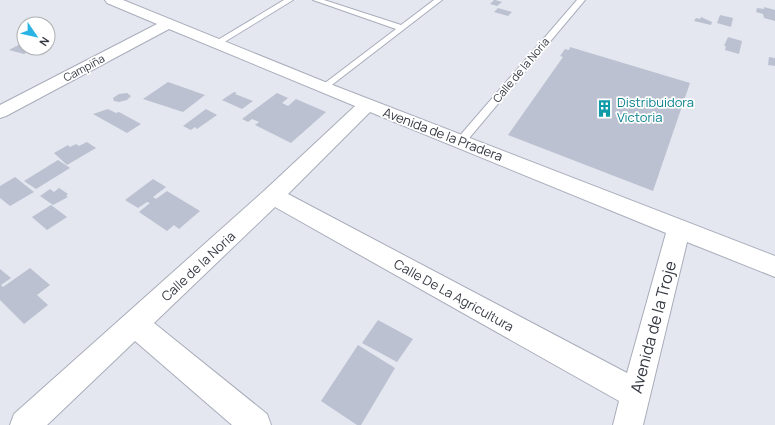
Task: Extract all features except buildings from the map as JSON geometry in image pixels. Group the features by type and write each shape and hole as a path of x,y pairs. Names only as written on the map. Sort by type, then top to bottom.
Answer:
{"street":[{"name":"Avenida de la Pradera","path":"112,0 324,88 461,141 775,267"},
{"name":"Campiña","path":"0,112 168,24"},
{"name":"Calle de la Noria","path":"25,425 273,196 367,105"},
{"name":"Calle De La Agricultura","path":"273,196 636,394"},
{"name":"Avenida de la Troje","path":"628,425 679,229"},
{"path":"136,324 256,425"}],"lane":[{"path":"215,44 289,0"},
{"path":"316,0 402,28"},
{"path":"324,88 438,0"},
{"name":"Calle de la Noria","path":"461,141 581,0"}],"place":[{"name":"Distribuidora Victoria","path":"604,109"}]}
